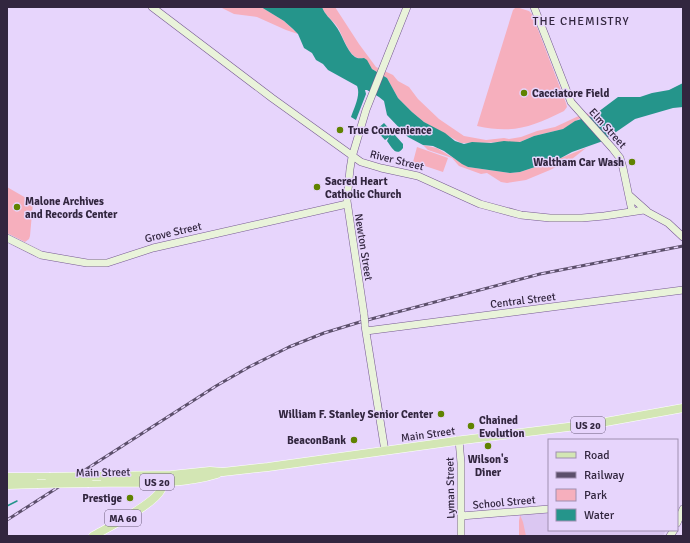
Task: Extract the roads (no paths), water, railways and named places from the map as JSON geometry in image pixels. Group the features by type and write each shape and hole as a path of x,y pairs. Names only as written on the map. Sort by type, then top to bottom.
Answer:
{"main road":[{"name":"River Street","path":"152,7 352,157 361,162 376,167 418,176 478,203 516,214 542,218 572,218 604,216 632,211"},
{"name":"Newton Street","path":"385,451 347,204 347,194 352,157 371,96 408,7"},
{"name":"Elm Street","path":"534,7 569,99 576,109 610,145 621,162 632,211"},
{"path":"628,194 649,212 683,231"},
{"name":"Grove Street","path":"7,238 41,255 87,263 108,263 123,259 150,248 347,204"},
{"path":"632,211 642,210 649,212"},
{"path":"665,222 683,238"},
{"name":"Central Street","path":"366,327 683,290"},
{"name":"Main Street","path":"7,485 89,483 163,478 210,471 223,472 322,460 459,440 600,423 683,408"},
{"name":"Lyman Street","path":"459,440 461,536"},
{"name":"Main Street","path":"7,477 101,476 163,478"},
{"name":"MA 60","path":"93,536 150,501 160,492 163,478"},
{"name":"School Street","path":"461,516 548,509"},
{"path":"678,520 681,510"}],"water":[{"path":"261,7 322,7 338,28 347,46 356,58 364,58 367,60 372,69 387,78 398,98 424,122 445,133 455,141 464,144 472,142 520,142 534,136 563,129 575,121 594,115 618,97 640,97 669,90 683,83 683,107 673,108 635,119 603,141 572,152 559,159 520,172 510,173 468,167 444,151 433,146 423,145 408,137 387,115 384,101 367,90 365,90 366,94 356,120 351,117 358,97 357,86 328,70 323,64 316,60 312,53 304,48 298,34 293,29 284,21"},
{"path":"384,123 403,144 403,148 400,151 398,152 394,150 387,141 389,137 385,140 376,130"}],"waterway":[{"path":"7,506 17,501"}],"railway":[{"path":"7,520 216,386 249,367 289,347 324,333 360,322 540,274 683,246"}],"place":[{"name":"Cacciatore Field","path":"524,93"},
{"name":"True Convenience","path":"340,130"},
{"name":"Waltham Car Wash","path":"632,162"},
{"name":"Sacred Heart Catholic Church","path":"317,187"},
{"name":"Malone Archives and Records Center","path":"17,207"},
{"name":"William F. Stanley Senior Center","path":"441,414"},
{"name":"Chained Evolution","path":"471,426"},
{"name":"BeaconBank","path":"354,440"},
{"name":"Wilson's Diner","path":"488,446"},
{"name":"Prestige","path":"130,498"}],"district":[{"name":"THE CHEMISTRY","path":"581,21"}]}
